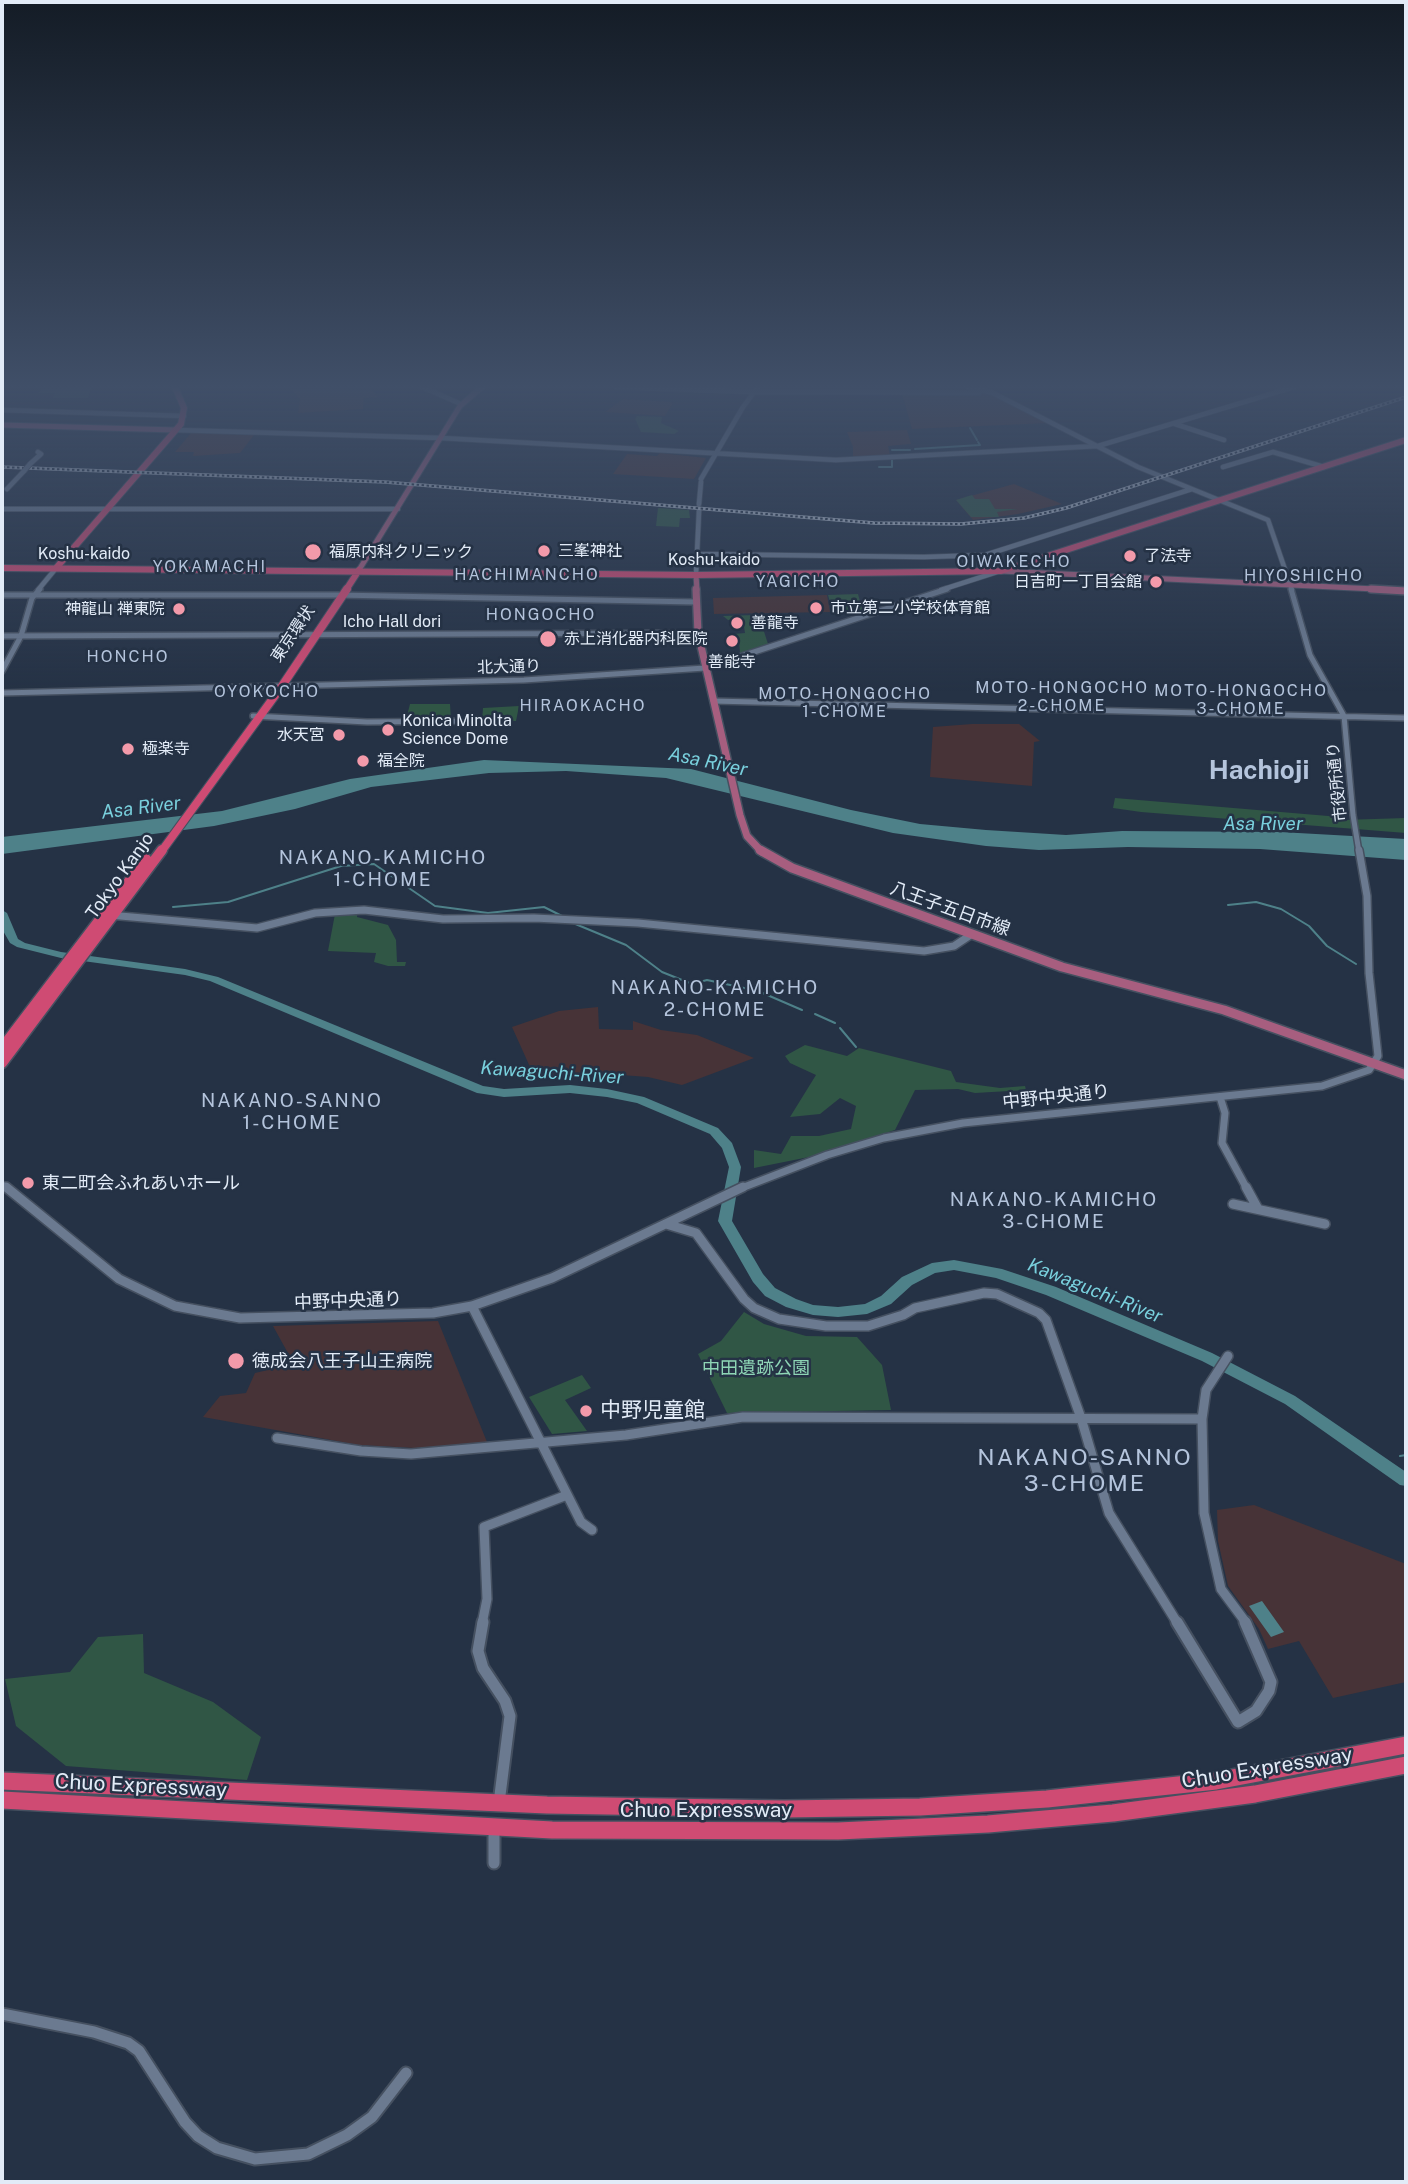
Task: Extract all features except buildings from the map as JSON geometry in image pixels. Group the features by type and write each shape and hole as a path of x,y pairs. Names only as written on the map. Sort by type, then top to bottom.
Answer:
{"highway":[{"path":"57,567 125,489"},
{"name":"Koshu-kaido","path":"2,568 696,575 1001,571 1255,489"},
{"path":"314,634 357,570"},
{"name":"東京環状","path":"160,844 279,686 314,634"},
{"name":"Tokyo Kanjo","path":"2,1048 83,950 160,844"},
{"name":"Tokyo Kanjo","path":"2,1063 13,1034"},
{"name":"Chuo Expressway","path":"2,1781 519,1804 723,1809 984,1804 1160,1788 1245,1776 1406,1745"},
{"name":"Chuo Expressway","path":"2,1800 552,1829 758,1833 988,1824 1113,1812 1255,1794 1406,1765"}],"main road":[{"path":"357,570 409,489"},
{"path":"1001,571 1406,590"},
{"name":"八王子五日市線","path":"696,575 698,633 740,814 749,840 777,861 1081,973 1236,1014 1406,1075"}],"street":[{"path":"699,504 700,489"},
{"path":"697,554 985,555 1192,489"},
{"name":"市役所通り","path":"1192,489 1268,520 1310,655 1344,716 1353,815 1366,890 1369,973 1378,1056 1375,1065"},
{"path":"2,509 397,509"},
{"path":"696,575 699,511"},
{"path":"2,671 21,636 33,596 57,567"},
{"name":"北大通り","path":"2,693 524,680 705,668 1001,571"},
{"path":"2,596 340,595 696,602"},
{"name":"Icho Hall dori","path":"2,636 698,633"},
{"path":"713,701 1406,718"},
{"path":"256,716 367,722 482,721"},
{"path":"109,915 252,928 316,914 354,910 443,919 562,920 756,933 912,950 945,948 962,943 972,934"},
{"name":"中野中央通り","path":"2,1185 21,1197 119,1279 175,1306 223,1317 268,1319 415,1315 493,1301 552,1278 744,1187 827,1154 930,1128 1064,1111 1322,1086 1352,1077 1375,1065"},
{"path":"1220,1097 1225,1113 1222,1143 1258,1209"},
{"path":"1233,1204 1325,1224"},
{"path":"665,1224 696,1233 739,1293 754,1308 779,1319 834,1327 868,1326 903,1315 915,1308 984,1293 997,1294 1032,1308 1046,1320 1114,1523 1238,1722 1256,1711 1269,1691 1271,1682 1248,1626 1221,1589 1203,1513 1202,1419 1206,1390 1227,1357"},
{"path":"472,1306 581,1522 592,1530"},
{"path":"277,1438 398,1454 626,1435 743,1417 1202,1419"},
{"path":"500,1795 510,1716 505,1701 483,1668 478,1651 487,1599 484,1527 567,1494"},
{"path":"494,1836 494,1863"},
{"path":"2,2014 94,2032 128,2043 139,2051 185,2122 198,2136 217,2148 255,2159 308,2154 347,2135 372,2117 406,2073"}],"shaded area":[{"path":"996,489 1026,489 1062,504 973,520 956,500"},
{"path":"827,595 830,612 714,614 713,598"},
{"path":"1019,724 1040,741 1034,742 1032,786 930,777 933,727"},
{"path":"484,760 691,769 851,810 920,824 986,830 1066,835 1122,831 1280,832 1406,839 1406,860 1260,849 1128,847 1039,850 986,846 893,833 666,778 566,771 489,773 371,787 295,809 214,826 2,854 2,837 222,811 350,779"},
{"path":"598,1007 599,1029 633,1030 633,1021 661,1030 697,1035 754,1058 682,1085 648,1077 608,1074 535,1078 512,1027 559,1011"},
{"path":"438,1321 487,1442 415,1448 359,1445 203,1417 220,1396 246,1393 255,1373 294,1364 273,1326"},
{"path":"1254,1505 1406,1564 1406,1682 1333,1698 1299,1641 1268,1649 1259,1629 1228,1586 1218,1541 1217,1510"},
{"path":"1262,1601 1284,1632 1271,1637 1249,1606"}],"green space":[{"path":"972,495 975,499 989,499 995,509 1018,509 997,512 999,517 971,517 956,500"},
{"path":"658,508 689,510 690,518 680,518 679,527 656,526"},
{"path":"858,594 863,612 833,612 828,595"},
{"path":"723,616 759,616 768,644 740,653 739,638 734,638 734,634 745,633 743,620 728,620"},
{"path":"410,704 450,704 451,720 406,720"},
{"path":"519,706 516,721 482,721 483,708"},
{"path":"1115,798 1340,817 1343,820 1406,818 1406,833 1141,812 1113,808"},
{"path":"357,913 357,917 388,925 396,940 397,962 406,962 405,966 388,966 374,962 376,953 328,951 335,914"},
{"path":"805,1045 847,1056 859,1048 951,1071 956,1082 1000,1088 1025,1086 1026,1090 975,1093 958,1089 915,1090 895,1130 809,1157 754,1168 754,1150 781,1154 791,1136 819,1136 851,1129 856,1106 840,1098 820,1114 790,1117 816,1075 790,1063 785,1056"},
{"name":"中田遺跡公園","path":"744,1312 764,1324 806,1336 857,1337 882,1365 891,1410 727,1413 698,1354 721,1341"},
{"path":"582,1375 591,1388 565,1400 587,1431 552,1434 529,1397"},
{"path":"143,1634 144,1673 213,1702 261,1737 247,1780 66,1766 16,1726 5,1679 70,1672 98,1637"}],"waterway":[{"path":"173,907 228,902 341,866 374,864 435,906 488,913 544,907 562,916"},
{"path":"1228,905 1256,902 1281,909 1309,926 1327,946 1356,964"},
{"name":"Kawaguchi-River","path":"2,913 14,941 21,945 61,955 185,972 214,979 481,1090 504,1093 570,1089 607,1093 640,1100 714,1131 728,1146 735,1167 725,1221 758,1278 770,1292 791,1303 813,1310 838,1312 867,1309 886,1300 907,1281 932,1268 954,1265 997,1273 1051,1291 1207,1357 1290,1400 1406,1480"},
{"path":"573,923 626,945 662,972 692,984 707,980 758,991 802,1010"},
{"path":"815,1014 835,1023"},
{"path":"840,1028 856,1047"},
{"path":"1400,1456 1406,1455"}],"railway":[{"path":"468,489 874,523 961,524 1024,518 1124,489"}],"place":[{"name":"三峯神社","path":"544,551"},
{"name":"福原内科クリニック","path":"313,552"},
{"name":"了法寺","path":"1130,556"},
{"name":"日吉町一丁目会館","path":"1156,582"},
{"name":"市立第二小学校体育館","path":"816,608"},
{"name":"神龍山 禅東院","path":"179,609"},
{"name":"善龍寺","path":"737,623"},
{"name":"赤上消化器内科医院","path":"548,639"},
{"name":"善能寺","path":"732,641"},
{"name":"Konica Minolta Science Dome","path":"388,730"},
{"name":"水天宮","path":"339,735"},
{"name":"極楽寺","path":"128,749"},
{"name":"福全院","path":"363,761"},
{"name":"東二町会ふれあいホール","path":"28,1183"},
{"name":"徳成会八王子山王病院","path":"236,1361"},
{"name":"中野児童館","path":"586,1411"}],"district":[{"name":"OIWAKECHO","path":"1014,562"},
{"name":"YOKAMACHI","path":"210,567"},
{"name":"HACHIMANCHO","path":"527,575"},
{"name":"HIYOSHICHO","path":"1304,576"},
{"name":"YAGICHO","path":"798,582"},
{"name":"HONGOCHO","path":"541,615"},
{"name":"HONCHO","path":"128,657"},
{"name":"OYOKOCHO","path":"267,692"},
{"name":"MOTO-HONGOCHO 2-CHOME","path":"1062,697"},
{"name":"MOTO-HONGOCHO 3-CHOME","path":"1241,700"},
{"name":"MOTO-HONGOCHO 1-CHOME","path":"845,703"},
{"name":"HIRAOKACHO","path":"583,706"},
{"name":"Hachioji","path":"1259,771"},
{"name":"NAKANO-KAMICHO 1-CHOME","path":"383,869"},
{"name":"NAKANO-KAMICHO 2-CHOME","path":"715,999"},
{"name":"NAKANO-SANNO 1-CHOME","path":"292,1112"},
{"name":"NAKANO-KAMICHO 3-CHOME","path":"1054,1211"},
{"name":"NAKANO-SANNO 3-CHOME","path":"1085,1471"}],"water label":[{"name":"Asa River","path":"708,762"},
{"name":"Asa River","path":"141,808"},
{"name":"Asa River","path":"1263,824"}]}
